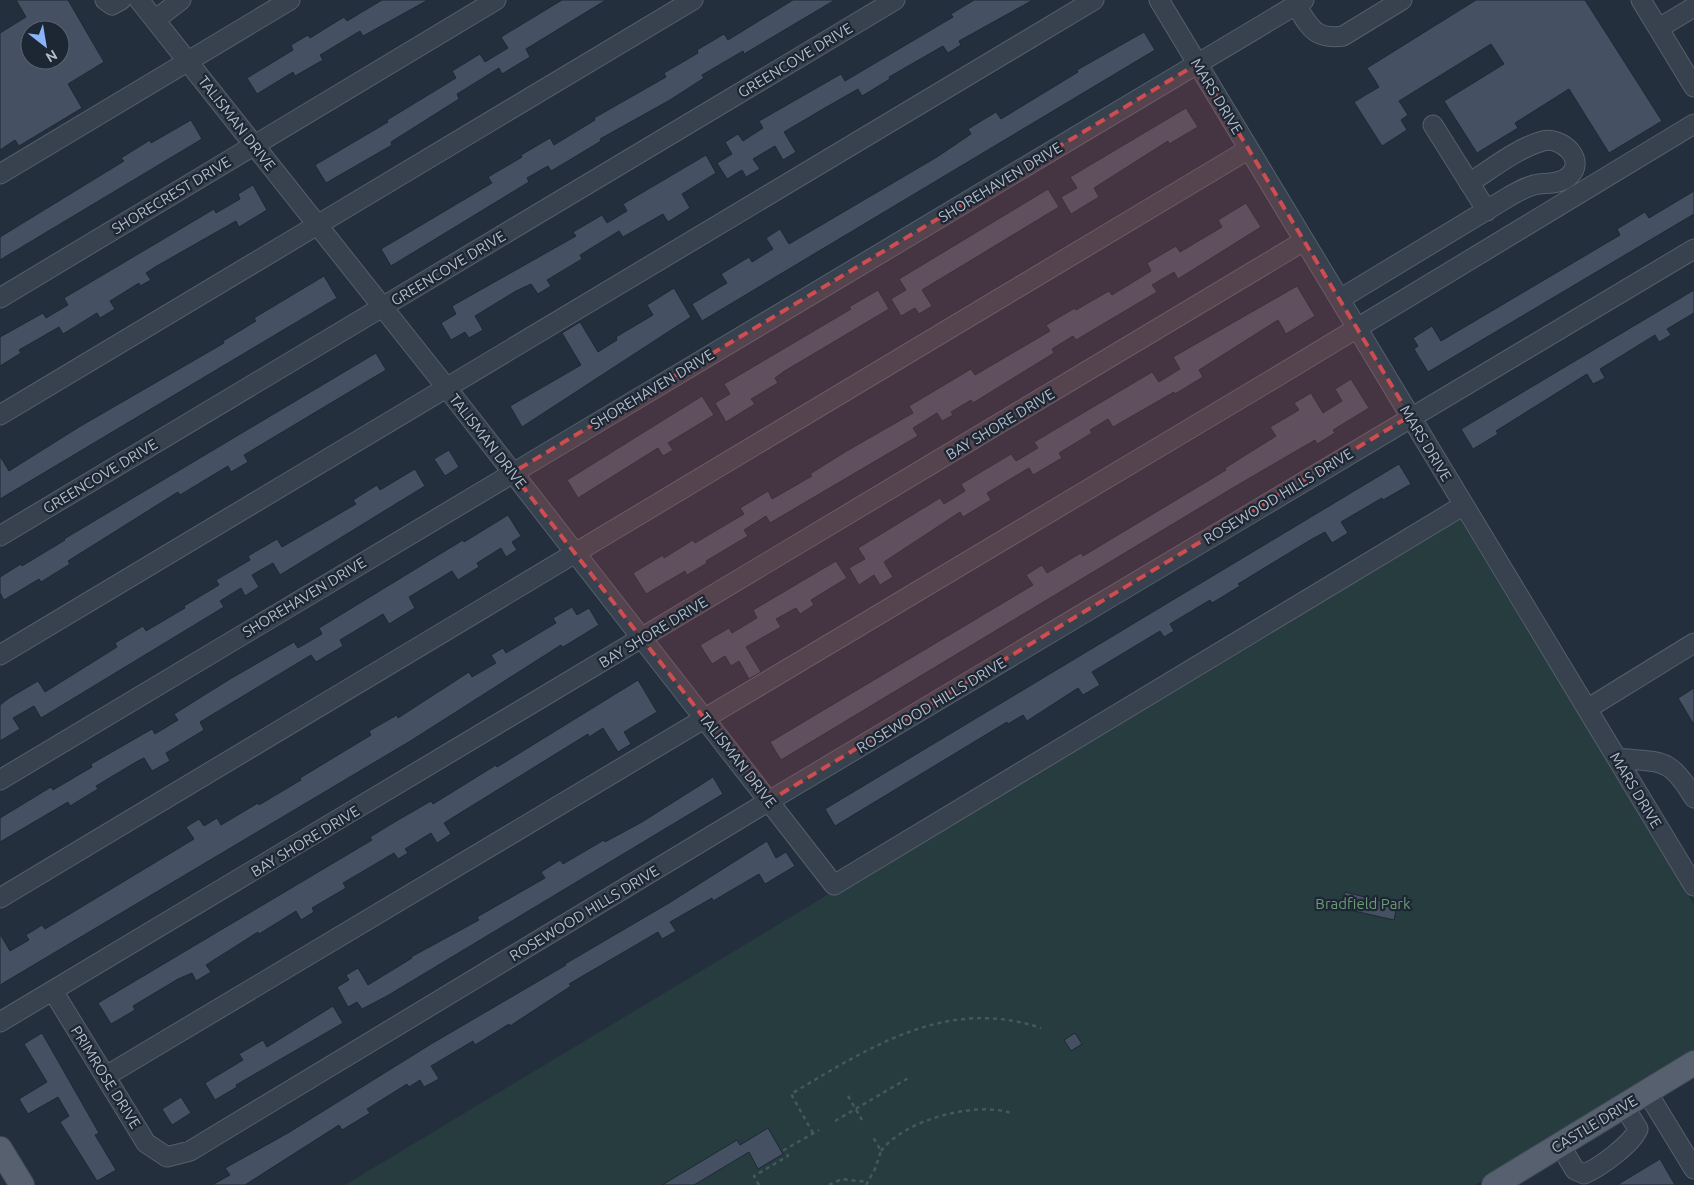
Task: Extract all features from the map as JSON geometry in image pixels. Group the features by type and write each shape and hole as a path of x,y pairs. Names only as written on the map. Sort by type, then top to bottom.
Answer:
{"main road":[{"name":"CASTLE DRIVE","path":"1498,1184 1694,1063"},
{"path":"0,1149 22,1185"}],"street":[{"path":"105,0 112,5 121,0"},
{"name":"TALISMAN DRIVE","path":"139,0 446,387 834,885 1464,505"},
{"path":"155,20 181,0"},
{"path":"0,174 290,0"},
{"name":"SHORECREST DRIVE","path":"0,298 496,0"},
{"path":"0,415 693,0"},
{"name":"GREENCOVE DRIVE","path":"0,536 895,0"},
{"path":"0,654 1094,0"},
{"name":"MARS DRIVE","path":"1159,0 1694,886"},
{"path":"1300,2 1316,33 1333,38 1343,36 1402,0"},
{"path":"1641,0 1694,87"},
{"name":"SHOREHAVEN DRIVE","path":"0,780 1300,2"},
{"path":"1659,28 1694,8"},
{"path":"106,1076 1694,124"},
{"path":"1434,125 1486,211"},
{"path":"1340,300 1526,188 1567,178 1574,166 1571,150 1560,142 1542,141 1469,183"},
{"path":"0,898 1249,149"},
{"name":"BAY SHORE DRIVE","path":"0,1022 1304,242"},
{"name":"ROSEWOOD HILLS DRIVE","path":"167,1156 190,1151 214,1138 769,801 1410,416 1694,249"},
{"path":"1587,709 1694,643"},
{"path":"1617,758 1664,764 1673,768 1680,775 1694,798"},
{"name":"PRIMROSE DRIVE","path":"54,991 146,1143 167,1156"},
{"path":"1647,1092 1694,1169"},
{"path":"1560,1145 1575,1170 1584,1174 1596,1169 1634,1138 1638,1129 1624,1106"}],"path":[{"path":"813,1133 791,1094 885,1040 933,1024 986,1018 1015,1021 1041,1028"},
{"path":"834,1121 910,1077"},
{"path":"848,1096 862,1120"},
{"path":"829,1185 842,1179 866,1184 876,1169 881,1151 894,1139 936,1117 983,1109 1011,1113"},
{"path":"759,1185 754,1176 788,1156 784,1150 819,1130"},
{"path":"873,1137 881,1151"}],"highlighted area":[{"path":"1197,64 1410,416 769,801 512,473"}],"green space":[{"name":"Bradfield Park","path":"1458,516 1694,905 1694,1053 1475,1185 345,1185"}],"building":[{"path":"16,0 68,0 104,62 68,84 82,108 19,146 15,140 0,150 0,33 20,21 20,70 70,70 70,20 21,20 26,17"},
{"path":"382,0 428,0 363,36 360,31 320,55 323,60 295,76 293,72 257,94 247,78 293,50 291,45 308,35 310,38 344,17 347,21"},
{"path":"562,0 606,0 526,49 530,57 502,74 499,68 457,94 459,99 391,142 392,145 326,183 315,165 388,122 387,120 456,78 452,71 480,54 485,62 508,48 501,37"},
{"path":"793,0 835,0 744,54 743,51 702,75 704,78 670,100 600,139 601,141 551,171 548,166 527,178 529,182 391,266 381,249 492,183 488,177 522,157 521,155 550,138 554,145 595,120 594,118 666,77 664,73 698,53 697,50 724,34 728,40"},
{"path":"974,0 1033,0 959,41 961,45 948,53 943,46 889,77 890,79 862,96 858,89 823,109 784,132 796,152 783,160 775,146 753,159 760,169 746,177 742,170 727,179 717,163 732,154 725,142 738,134 743,141 763,128 759,121 841,74 845,81 953,17 951,14"},
{"path":"1476,0 1585,0 1662,121 1609,153 1569,89 1515,123 1518,128 1477,153 1444,101 1504,64 1491,44 1399,101 1408,115 1401,120 1407,130 1382,146 1354,102 1379,87 1367,68"},
{"path":"1144,32 1155,50 702,321 692,304 727,283 721,274 749,257 752,262 773,249 766,238 780,229 789,244 937,157 971,134 968,129 996,112 1001,119 1078,72 1077,70"},
{"path":"1186,108 1198,127 1169,144 1168,141 1094,188 1099,197 1071,214 1061,197 1077,188 1070,177"},
{"path":"191,120 202,139 0,260 0,237 124,161 121,158 150,140 151,143"},
{"path":"706,155 716,173 682,194 690,208 668,222 663,214 623,237 619,231 580,255 582,259 547,280 551,286 538,294 531,284 516,291 475,316 483,330 469,338 465,332 451,340 441,323 456,314 452,306 576,236 573,232 602,215 607,223 627,211 623,204"},
{"path":"253,185 267,210 239,227 236,221 155,267 146,273 151,280 140,286 139,283 110,301 115,309 100,318 97,313 63,334 59,327 19,350 21,353 0,366 0,337 43,313 46,318 68,305 64,298 214,209 216,213 240,199 238,194"},
{"path":"1048,189 1059,207 922,290 932,306 919,314 915,308 901,316 891,299 906,290 899,279"},
{"path":"1694,191 1694,214 1428,372 1414,349 1418,346 1413,338 1432,326 1441,341 1620,235 1617,229 1645,212 1649,218"},
{"path":"1246,203 1261,227 1178,279 1174,272 1152,285 1157,292 1076,340 1073,336 1052,349 1054,353 973,403 971,400 951,412 953,415 942,421 937,413 913,428 918,436 770,523 766,516 744,530 748,536 706,561 707,563 687,575 685,571 646,594 633,573 663,555 664,558 693,540 695,543 744,514 740,508 768,491 772,499 812,476 810,474 845,452 913,413 909,406 971,369 975,375 1050,331 1046,325 1075,308 1076,310 1109,291 1112,295 1151,271 1147,263 1176,246 1180,252 1222,227 1218,220"},
{"path":"324,276 337,298 0,499 0,456 9,471 79,427 224,343 223,341 256,321 254,318"},
{"path":"1297,286 1315,316 1286,334 1278,320 1199,370 1203,377 1175,394 1174,392 1113,427 1108,419 1090,430 1092,433 1059,453 1062,458 1033,475 1029,468 987,493 991,500 963,517 960,512 884,562 893,577 880,585 874,575 859,585 849,568 865,559 858,548 940,498 944,504 965,491 961,484 1011,454 1016,461 1038,448 1034,442 1152,372 1159,382 1180,369 1173,357"},
{"path":"674,288 691,317 522,427 510,406 581,365 562,333 580,322 598,352 617,340 616,337 653,315 647,305"},
{"path":"878,290 889,309 783,372 775,378 778,383 751,399 755,404 726,422 715,403 730,394 724,384 851,309 849,307"},
{"path":"1694,290 1694,313 1667,329 1671,335 1659,342 1655,335 1600,369 1605,378 1593,384 1587,374 1496,431 1498,434 1473,449 1461,429"},
{"path":"376,353 386,370 244,455 248,462 231,472 228,466 180,495 178,492 68,561 70,564 41,582 39,579 4,600 0,593 0,577 21,564 22,566"},
{"path":"1351,379 1369,408 1333,430 1335,433 1317,444 1315,440 1236,486 781,760 770,742 1033,585 1026,575 1042,565 1047,573 1081,553 1083,556 1226,470 1225,468 1276,436 1270,427 1299,410 1294,403 1311,393 1323,413 1342,401 1335,389"},
{"path":"702,396 714,415 668,443 673,450 663,456 658,448 578,498 567,480"},
{"path":"449,450 459,467 445,476 434,459"},
{"path":"1399,464 1411,484 1383,500 1382,498 1341,522 1348,533 1332,543 1325,532 1312,539 1238,584 1240,586 1212,603 1210,600 1170,624 1174,631 1164,637 1160,631 1092,672 1100,685 1083,695 1078,688 1027,721 1023,715 1008,724 1007,722 835,826 825,809"},
{"path":"415,469 425,486 280,575 273,563 252,575 259,587 245,596 241,588 220,601 224,607 41,718 34,706 13,718 20,729 0,741 0,705 9,698 38,681 45,692 117,647 115,643 143,626 146,631 185,608 184,606 219,585 216,580 250,560 248,556 277,539 282,547 356,504 353,500 377,485 380,490"},
{"path":"508,515 521,536 512,542 517,550 506,557 501,548 477,563 479,567 458,580 452,571 409,597 415,608 389,624 383,614 340,640 343,646 316,662 311,655 200,722 204,730 166,753 170,761 152,771 144,758 96,786 98,789 70,806 68,802 0,842 0,818 51,787 53,790 92,767 91,764 152,729 155,734 178,720 174,714 230,679 294,642 298,648 322,634 319,628 463,540 464,542"},
{"path":"836,561 847,578 811,600 814,605 800,614 796,608 776,619 781,627 746,647 761,672 749,679 739,661 731,666 725,656 712,664 700,645 729,628 732,633 757,618 753,610"},
{"path":"572,607 577,615 589,608 599,625 563,647 561,645 412,740 0,985 0,934 10,951 29,940 26,935 42,925 45,929 194,839 186,827 199,819 204,826 217,818 221,825 258,803 259,805 371,735 369,731 397,715 398,718 469,672 472,677 496,663 491,655 503,648 506,653 556,623 553,618"},
{"path":"638,680 657,712 624,732 631,744 618,752 603,728 589,737 588,734 444,823 451,834 437,843 431,833 405,849 408,853 398,859 394,853 343,883 346,888 312,908 314,912 301,920 296,911 259,934 258,932 206,965 211,972 196,981 192,973 178,979 133,1006 135,1010 111,1024 98,1003 372,840 370,837 398,820 431,801 433,804 496,765 497,767"},
{"path":"1694,688 1694,725 1678,698"},
{"path":"713,777 723,794 387,996 362,1009 357,1002 348,1007 337,987 349,980 346,975 358,968 368,985 411,957 479,920 477,917 545,878 541,872 560,860 563,864 604,840 605,842 642,822"},
{"path":"767,841 776,858 786,852 795,866 765,884 759,874 713,901 712,898 670,922 676,931 662,939 658,932 569,984 571,986 510,1026 509,1024 475,1045 473,1041 431,1066 439,1079 424,1087 420,1080 409,1087 407,1084 367,1109 370,1113 342,1130 339,1125 245,1185 212,1185 230,1175 225,1168 288,1133 431,1044 669,903"},
{"path":"1345,892 1397,905 1394,920 1341,908"},
{"path":"333,1006 343,1023 236,1085 237,1087 215,1100 205,1083 243,1060 239,1054 263,1040 267,1047"},
{"path":"42,1033 99,1133 95,1135 116,1170 97,1181 60,1122 69,1116 58,1097 28,1114 19,1099 47,1082 24,1044"},
{"path":"1075,1033 1082,1044 1071,1051 1064,1040"},
{"path":"181,1097 191,1113 172,1125 162,1109"},
{"path":"768,1128 783,1154 758,1169 749,1152 694,1185 662,1185 737,1140 740,1145"},
{"path":"1660,1159 1675,1185 1617,1185"}]}
